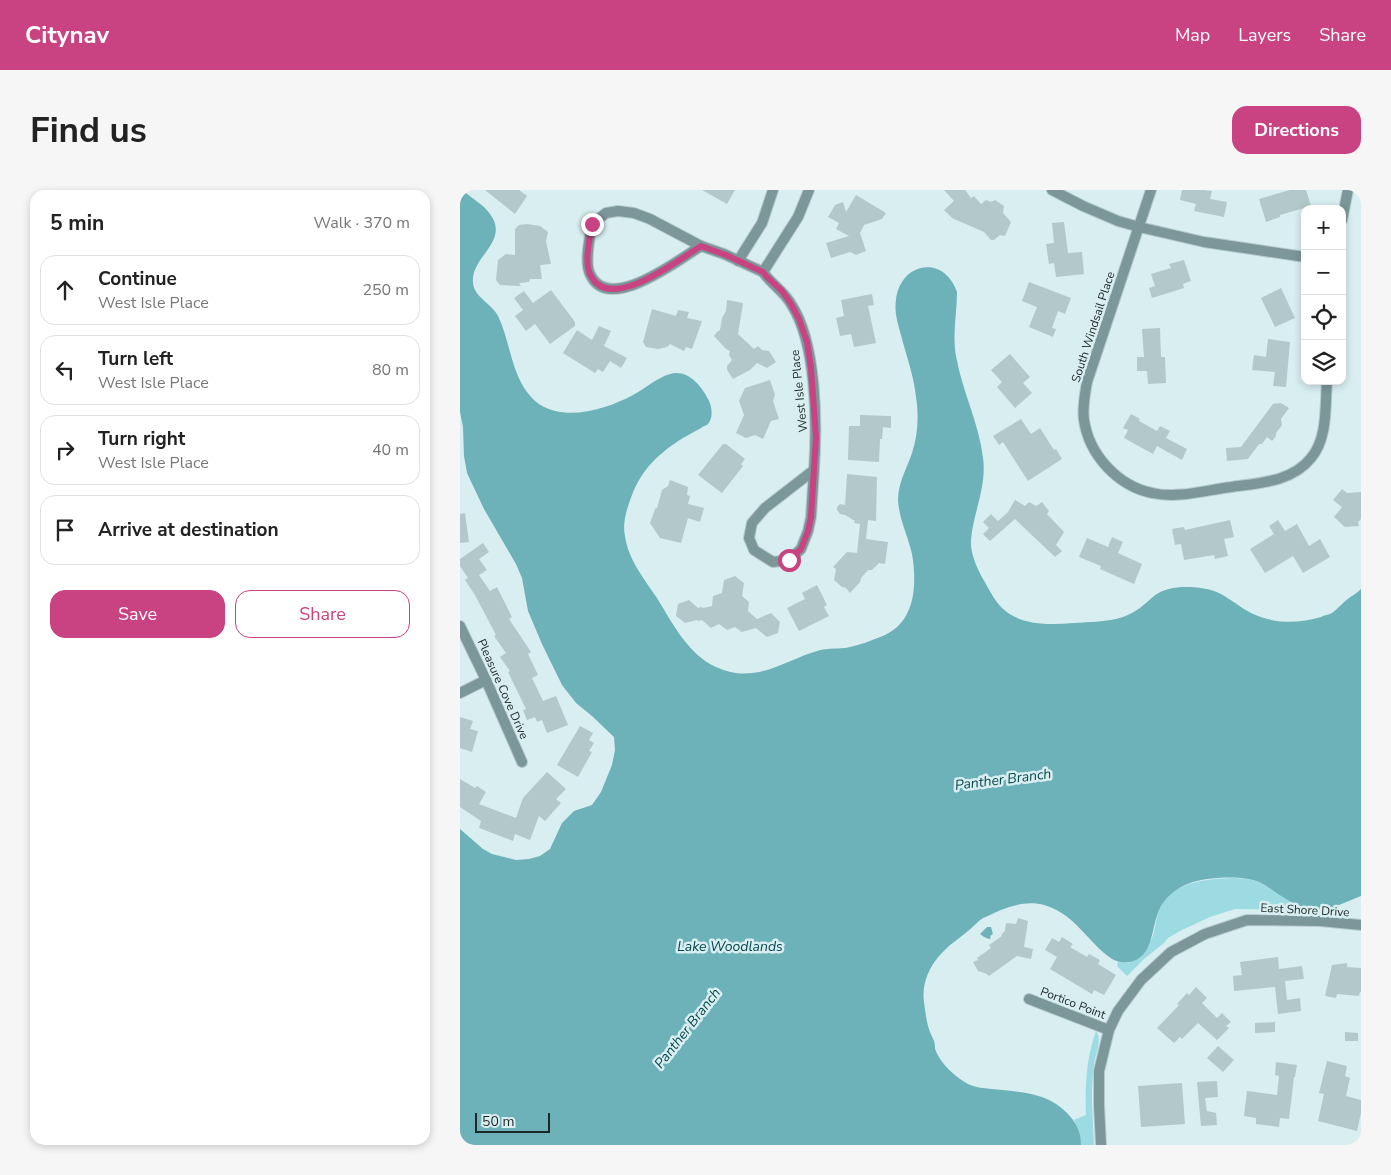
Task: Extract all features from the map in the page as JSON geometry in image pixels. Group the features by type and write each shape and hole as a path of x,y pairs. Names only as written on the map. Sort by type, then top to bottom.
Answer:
{"street":[{"path":"738,260 762,223 773,190"},
{"path":"763,272 798,217 809,190"},
{"path":"1052,190 1083,206 1139,228 1204,242 1301,256"},
{"name":"South Windsail Place","path":"1151,190 1088,382 1084,400 1083,419 1087,433 1093,447 1114,474 1126,483 1139,489 1153,494 1168,495 1267,482 1294,473 1308,462 1315,452 1322,434 1327,385"},
{"path":"1345,205 1348,190"},
{"name":"West Isle Place","path":"701,246 642,282 628,287 610,289 597,285 589,273 588,252 592,224 606,213 618,211 634,213 650,219 701,246 763,272 782,291 791,304 799,319 807,342 811,368 816,437 814,470 811,517 808,531 801,549 789,560 773,562 754,550 750,538 752,523 765,508 814,470"},
{"name":"Pleasure Cove Drive","path":"460,626 522,762"},
{"path":"460,692 486,680"},
{"name":"East Shore Drive","path":"1101,1145 1100,1071 1109,1030 1118,1011 1141,980 1171,952 1205,934 1247,920 1312,921 1361,925"},
{"name":"Portico Point","path":"1029,999 1109,1030"}],"shaded area":[{"path":"1233,878 1259,882 1301,907 1311,910 1235,909 1210,917 1168,938 1127,976 1117,966 1118,962 1129,963 1151,940 1163,903 1179,888 1200,881"},
{"path":"1096,1031 1099,1043 1092,1085 1094,1145 1081,1145 1074,1120 1086,1115 1087,1073"}],"water":[{"name":"Lake Woodlands","path":"460,190 484,207 493,219 496,229 494,238 474,273 474,288 498,316 517,375 530,395 539,404 561,412 586,412 623,400 655,381 676,373 693,379 702,388 708,399 712,412 711,419 707,425 666,450 646,469 628,505 624,531 629,553 633,561 686,643 701,658 716,667 726,671 747,674 767,670 820,650 845,648 885,635 903,621 912,600 914,565 900,514 898,494 916,439 917,411 914,381 896,313 896,300 899,287 905,277 923,268 933,268 943,272 951,280 957,292 956,356 978,432 984,469 972,530 972,550 978,570 992,594 999,605 1010,614 1027,621 1045,624 1105,621 1117,619 1131,613 1164,590 1189,587 1216,592 1260,617 1277,621 1295,622 1331,614 1361,589 1361,896 1343,904 1317,910 1291,902 1255,880 1212,878 1197,881 1179,888 1168,896 1158,913 1147,949 1138,959 1130,962 1119,962 1109,957 1066,916 1051,908 1035,904 1011,907 983,918 949,946 929,971 924,986 928,1028 940,1059 953,1074 971,1085 980,1088 1032,1094 1051,1101 1073,1120 1079,1132 1081,1145 460,1145 460,829 483,849 492,854 516,860 540,856 550,849 562,823 574,811 592,805 601,792 612,765 615,750 614,737 576,703 562,685 528,611 522,578 516,564 484,509 467,473 460,412"},
{"path":"987,927 991,927 993,934 989,939 980,934"}],"building":[{"path":"485,190 519,190 527,196 515,214"},
{"path":"702,190 735,190 727,204"},
{"path":"944,190 965,190 971,198 974,196 981,204 986,200 991,202 995,200 1004,206 1003,213 1011,222 1005,236 1000,235 991,240 984,232 952,218 944,210 954,201"},
{"path":"1182,190 1212,191 1210,199 1227,202 1224,217 1194,211 1196,204 1180,200"},
{"path":"1290,190 1306,190 1311,205 1301,205 1301,209 1280,215 1280,217 1266,222 1259,199"},
{"path":"856,195 886,213 882,219 864,225 860,233 866,251 856,255 850,252 831,258 826,243 849,236 836,229 839,223 828,217 835,205 843,202 846,212"},
{"path":"1064,222 1068,253 1082,252 1084,274 1056,277 1054,263 1049,264 1046,244 1054,243 1052,223"},
{"path":"519,225 540,226 548,232 546,241 551,264 540,265 542,279 530,279 529,282 519,283 521,286 500,285 496,280 498,260 506,254 515,255 515,229"},
{"path":"1184,260 1191,281 1183,284 1184,288 1152,298 1149,288 1155,286 1151,274 1171,268 1169,264"},
{"path":"1029,282 1071,298 1065,314 1058,311 1052,328 1056,329 1053,337 1029,327 1037,307 1022,301"},
{"path":"1281,288 1295,318 1275,327 1261,298"},
{"path":"551,290 575,322 575,326 550,344 535,324 526,331 515,316 523,310 514,298 524,291 533,303"},
{"path":"872,294 874,305 868,306 876,343 854,347 851,334 840,336 836,318 844,316 841,300"},
{"path":"727,300 743,303 738,334 754,349 758,346 762,350 769,351 776,362 767,368 757,363 750,370 733,379 727,370 727,366 732,360 729,355 730,351 714,336 720,330 722,318 726,311"},
{"path":"652,309 676,316 678,310 689,312 687,318 702,321 692,349 686,347 684,351 670,344 667,347 658,349 646,347 643,342"},
{"path":"599,326 611,331 604,346 627,358 621,368 610,361 603,372 598,369 595,373 563,353 577,330 592,340"},
{"path":"1160,328 1161,357 1165,357 1166,383 1148,384 1147,371 1137,371 1137,357 1144,357 1142,329"},
{"path":"1268,339 1290,342 1286,387 1273,386 1275,372 1252,370 1254,355 1266,357"},
{"path":"1010,354 1030,377 1023,383 1032,393 1015,408 997,387 1002,382 991,370"},
{"path":"770,380 775,395 773,401 779,419 771,421 763,439 755,435 746,438 736,433 744,415 739,401 745,388"},
{"path":"1281,403 1289,408 1281,419 1282,425 1272,441 1267,437 1248,459 1227,461 1226,448 1241,447 1273,404"},
{"path":"1131,414 1157,431 1160,426 1170,431 1166,438 1187,449 1182,460 1157,446 1153,454 1124,438 1128,430 1123,428"},
{"path":"860,415 891,416 891,428 883,427 882,439 880,439 879,462 848,460 849,426 860,426"},
{"path":"1021,419 1031,434 1040,428 1062,459 1028,481 1003,442 999,445 993,436"},
{"path":"723,444 726,444 745,459 741,464 743,466 722,493 698,475"},
{"path":"847,474 877,477 876,521 868,520 866,539 888,542 885,564 879,563 872,570 868,570 850,593 834,580 836,569 833,567 847,552 857,553 860,524 854,523 855,521 840,514 837,510 840,504 845,505"},
{"path":"670,480 688,487 687,495 690,496 688,504 704,508 700,522 688,518 681,543 660,538 650,523 662,490 668,486"},
{"path":"1342,489 1347,493 1361,492 1361,519 1358,522 1359,526 1345,527 1334,517 1342,507 1333,500"},
{"path":"1015,500 1025,506 1029,502 1036,506 1042,502 1049,511 1047,514 1064,532 1056,545 1062,551 1055,557 1015,519 990,541 983,534 989,528 983,522 991,514 998,521 1008,512"},
{"path":"465,513 469,542 460,543 460,514"},
{"path":"1230,520 1234,537 1224,539 1228,556 1215,559 1214,555 1184,560 1181,544 1175,545 1172,529 1184,527 1185,530"},
{"path":"1278,520 1285,531 1297,524 1309,546 1320,539 1330,557 1303,573 1293,556 1265,573 1250,549 1274,534 1269,526"},
{"path":"1112,537 1123,542 1118,553 1142,564 1134,584 1100,569 1101,566 1079,557 1087,538 1108,547"},
{"path":"483,543 489,552 479,559 487,570 479,575 490,591 497,587 512,617 509,619 531,652 528,654 538,675 532,678 543,701 556,696 568,725 547,733 542,720 537,722 535,717 527,720 523,710 526,709 508,672 510,671 500,657 506,653 494,636 496,635 465,580 468,578 460,566 460,559"},
{"path":"735,576 744,583 742,596 749,602 748,611 757,619 771,613 780,622 778,633 767,637 756,628 742,632 735,627 727,630 719,624 711,628 702,620 685,623 676,616 678,604 689,600 698,608 712,606 713,596 722,593 724,580"},
{"path":"817,585 827,605 824,607 829,616 799,631 787,608 805,599 802,593"},
{"path":"460,717 473,721 470,729 478,731 472,752 460,748"},
{"path":"580,726 593,733 589,740 594,743 589,751 592,752 578,777 557,765"},
{"path":"547,772 566,789 556,799 561,803 545,821 539,816 530,840 515,834 513,841 479,828 481,821 460,807 460,779 486,792 479,804 516,818 523,798"},
{"path":"1018,918 1028,921 1024,947 1033,949 1031,959 1017,956 989,976 978,971 973,962 991,948 989,945 1002,936 1006,923 1016,924"},
{"path":"1062,937 1073,944 1070,947 1087,957 1089,954 1100,960 1098,964 1116,975 1104,995 1094,990 1092,994 1050,969 1057,957 1045,950 1052,938 1059,942"},
{"path":"1278,957 1279,969 1302,966 1304,979 1285,981 1287,1000 1300,998 1301,1011 1278,1014 1275,987 1234,991 1233,976 1242,975 1240,962"},
{"path":"1347,963 1347,967 1361,968 1361,992 1359,996 1337,994 1336,998 1325,996 1332,965"},
{"path":"1196,987 1207,998 1202,1003 1217,1018 1222,1013 1231,1022 1226,1026 1229,1028 1217,1040 1198,1023 1182,1039 1180,1037 1174,1043 1157,1028 1179,1005 1177,1004 1187,993 1189,995"},
{"path":"1275,1022 1275,1032 1255,1033 1255,1023"},
{"path":"1345,1032 1358,1033 1358,1041 1345,1041"},
{"path":"1218,1046 1234,1060 1223,1072 1207,1058"},
{"path":"1327,1061 1347,1066 1345,1076 1350,1078 1346,1096 1361,1100 1361,1113 1357,1131 1318,1121 1324,1094 1319,1093"},
{"path":"1276,1062 1297,1065 1289,1119 1280,1118 1279,1127 1256,1124 1256,1118 1244,1116 1247,1091 1277,1095 1279,1076 1275,1075"},
{"path":"1217,1081 1218,1097 1205,1098 1207,1111 1216,1113 1217,1125 1201,1126 1197,1082"},
{"path":"1182,1083 1185,1124 1141,1127 1138,1086"}],"route":[{"path":"592,224 588,252 589,273 597,285 610,289 628,287 642,282 701,246 763,272 782,291 791,304 799,319 807,342 811,368 816,437 811,517 808,531 801,549 789,560"}],"water label":[{"name":"Panther Branch","path":"1003,779"},
{"name":"Panther Branch","path":"687,1028"}]}
